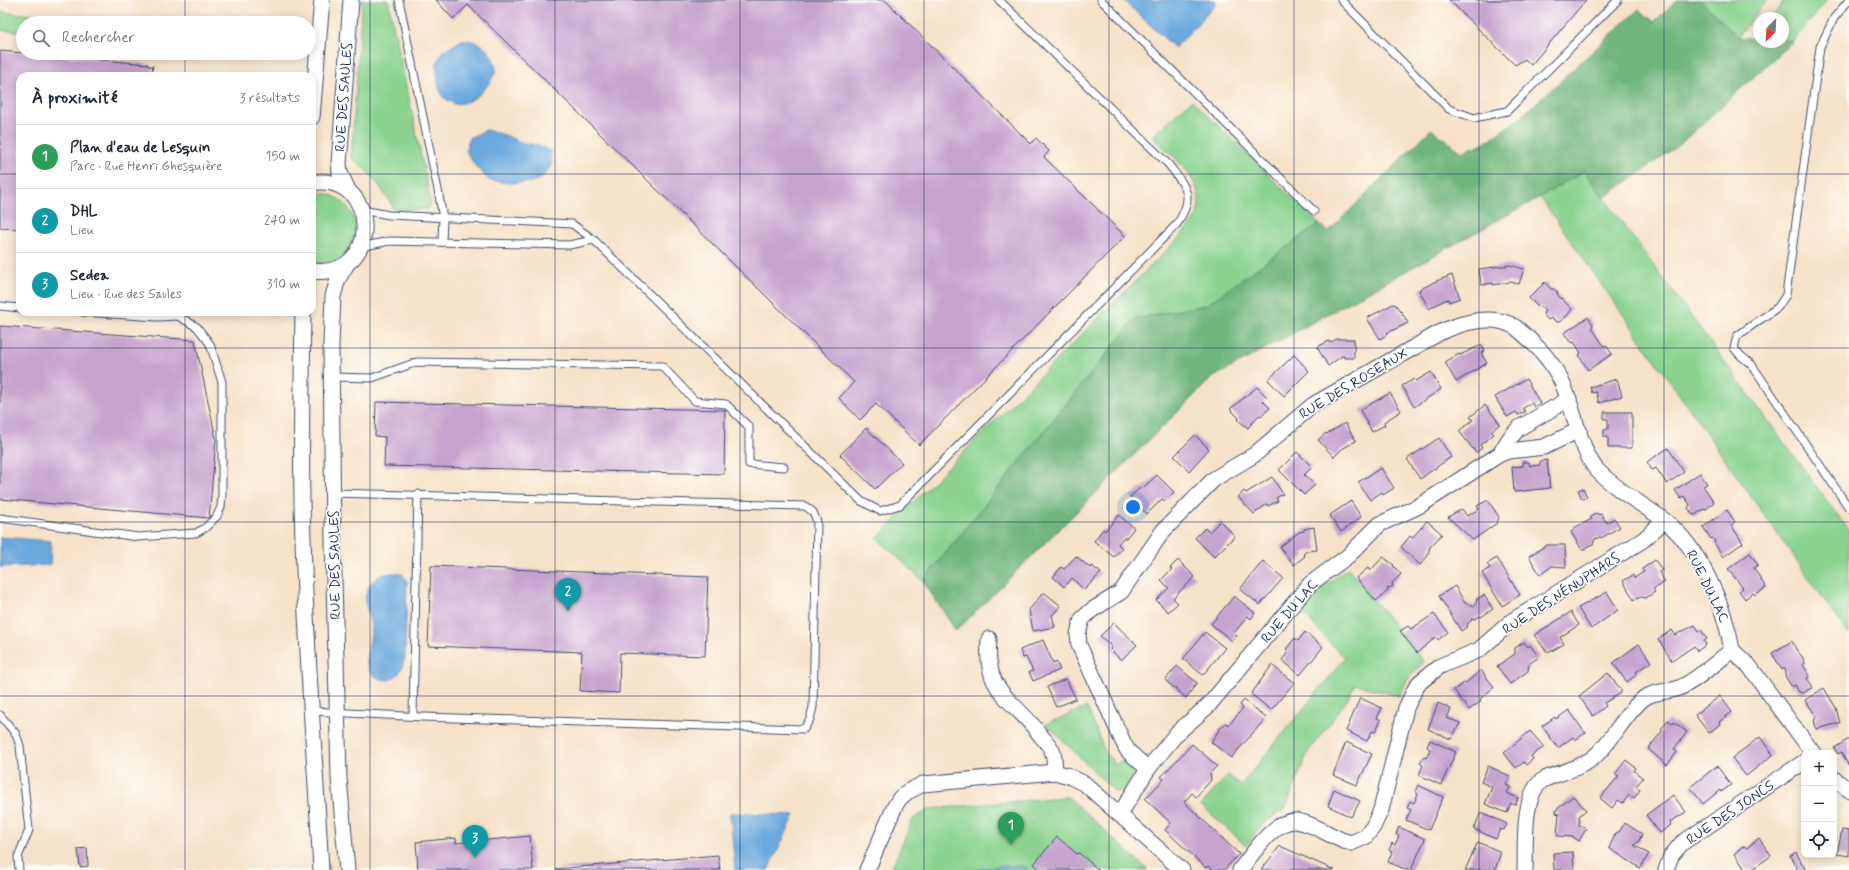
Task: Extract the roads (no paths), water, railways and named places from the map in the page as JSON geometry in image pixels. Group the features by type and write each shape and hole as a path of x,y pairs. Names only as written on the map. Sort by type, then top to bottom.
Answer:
{"street":[{"name":"RUE DES SAULES","path":"316,72 322,0"},
{"name":"RUE DES SAULES","path":"349,192 340,173 339,164 351,0"},
{"name":"RUE DES SAULES","path":"316,183 329,183 349,192 355,198 362,210 365,225 361,246 346,264 338,278 333,296 332,493 337,712 339,778 347,870"},
{"path":"316,271 333,270 346,264"},
{"name":"RUE DES SAULES","path":"303,316 301,449 303,539 311,711 321,870"},
{"name":"RUE DES ROSEAUX","path":"1148,769 1128,751 1124,744 1079,645 1079,627 1087,614 1121,592 1163,531 1214,479 1254,455 1313,405 1439,333 1451,327 1468,323 1496,320 1506,323 1522,332 1552,363 1560,376 1569,399"},
{"name":"RUE DU LAC","path":"1500,454 1509,439 1519,428 1569,399 1587,452 1597,470 1664,521 1685,541 1708,579 1726,618 1732,650"},
{"name":"RUE DU LAC","path":"1120,814 1148,769 1177,733 1208,706 1310,584 1348,556 1380,524 1419,506 1500,454 1509,451 1544,447 1579,430"},
{"name":"RUE DES NÉNUPHARS","path":"1240,870 1274,828 1289,821 1305,824 1344,841 1351,842 1365,837 1373,827 1381,810 1406,708 1420,682 1440,666 1479,650 1512,621 1643,540 1664,521"},
{"path":"989,639 988,657 993,681 998,689 1031,723 1053,752 1055,772"},
{"path":"1525,870 1528,810 1532,794 1536,786 1546,779 1579,766 1593,758 1644,698 1650,694 1680,688 1732,650 1750,667 1812,750"},
{"name":"RUE DES JONCS","path":"1666,870 1671,856 1682,843 1801,764"},
{"path":"867,870 895,806 900,798 915,788 936,782 1055,772 1069,776 1085,784 1182,870"},
{"path":"1837,781 1849,790"}],"lane":[{"path":"399,0 443,218 442,242"},
{"path":"362,210 389,215 572,224 594,240 861,501 880,511 900,505 1177,224 1186,209 1187,190 1169,165 999,0"},
{"path":"1101,0 1314,211"},
{"path":"1341,0 1449,109 1474,118 1507,111 1618,0"},
{"path":"1849,0 1834,18 1820,47 1788,288 1782,302 1778,307 1737,336 1734,348 1740,356 1752,364 1849,508"},
{"path":"361,246 389,241 569,245 594,240"},
{"path":"0,306 16,308"},
{"path":"142,316 165,316"},
{"path":"0,518 138,537 196,533 211,523 220,507 222,494 222,382 210,344 197,327 183,316"},
{"path":"332,376 372,378 416,362 662,366 695,401 726,404 749,427 749,464 784,466"},
{"path":"311,711 423,717 804,728 810,719 813,707 817,522 813,512 805,506 418,494 332,493"},
{"path":"412,716 418,494"},
{"path":"0,715 16,734 20,746 29,830 18,857 19,870"}],"water":[{"path":"1215,0 1216,4 1175,48 1124,1"},
{"path":"462,40 475,42 485,48 492,57 496,70 485,89 480,94 468,101 454,104 443,97 439,88 436,66 442,52"},
{"path":"486,130 505,135 520,142 537,145 551,151 551,167 541,179 530,182 508,183 489,180 476,167 466,151 469,138"},
{"path":"0,537 51,541 50,565 0,567"},
{"path":"391,573 402,574 407,581 405,657 400,672 393,678 385,680 373,675 368,668 367,654 371,631 370,619 365,600 373,581 379,576"},
{"path":"730,813 795,815 768,870 735,870"},
{"path":"997,866 1023,866 1028,870 975,870"}],"place":[{"name":"DHL","path":"568,611"},
{"name":"Plan d'eau de Lesquin","path":"1011,845"},
{"name":"Sedea","path":"475,858"}]}
